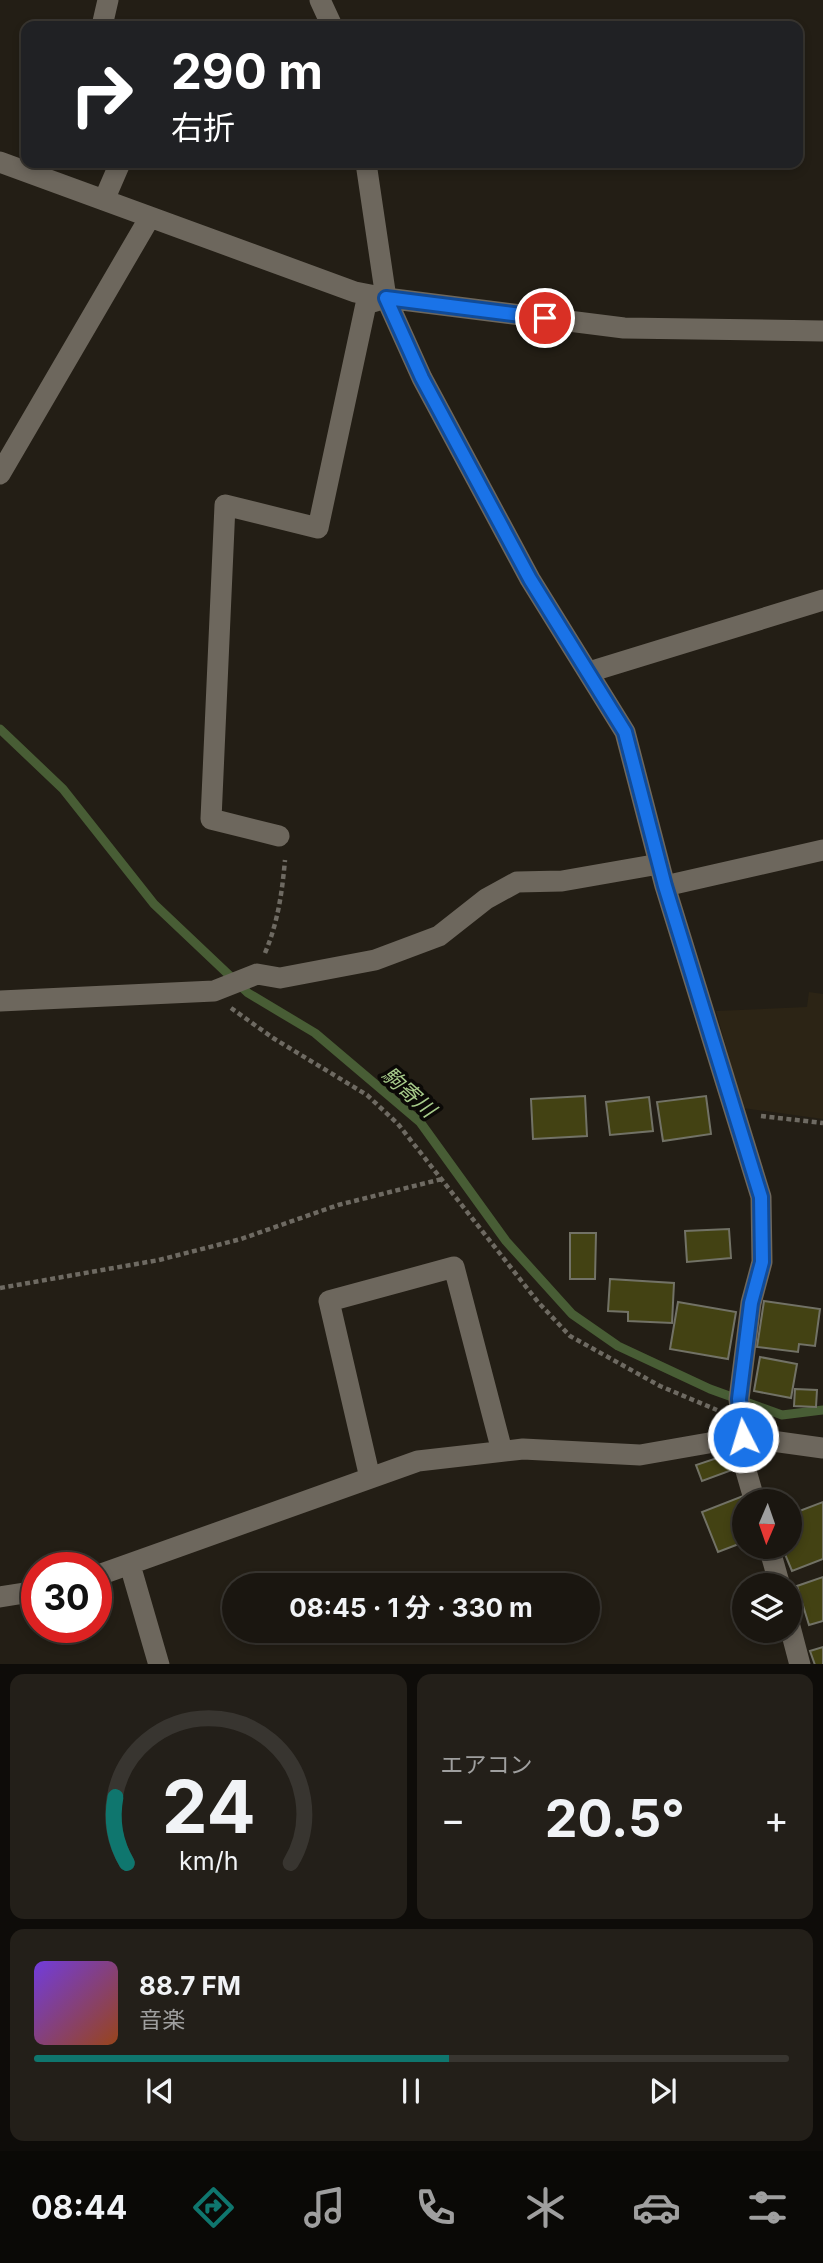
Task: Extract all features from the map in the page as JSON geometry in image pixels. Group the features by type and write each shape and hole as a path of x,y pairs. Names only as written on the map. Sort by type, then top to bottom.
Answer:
{"street":[{"path":"103,21 108,0"},
{"path":"320,0 330,21"},
{"path":"0,162 21,166"},
{"path":"104,200 118,168"},
{"path":"367,168 386,298 422,378 530,579 625,732 665,886 761,1197 762,1262 751,1303 739,1399 742,1457 751,1489"},
{"path":"38,169 104,200 355,292 624,328 823,331"},
{"path":"0,474 150,217"},
{"path":"279,836 211,819 225,505 318,528 366,304 386,298"},
{"path":"589,672 823,600"},
{"path":"665,886 823,850"},
{"path":"0,1001 220,989 254,975 280,978 375,960 439,936 486,899 517,883 562,881 659,864"},
{"path":"370,1478 329,1301 454,1267 502,1451"},
{"path":"112,1570 418,1461 523,1449 640,1455 742,1428 823,1448"},
{"path":"130,1564 159,1664"},
{"path":"0,1597 21,1594"},
{"path":"794,1643 800,1664"}],"path":[{"path":"254,975 273,934 281,904 285,856 279,836"},
{"path":"220,989 232,1010 367,1095 398,1124 538,1303 570,1336 742,1428"},
{"path":"736,1115 774,1116 823,1123"},
{"path":"0,1288 159,1260 242,1239 338,1205 443,1179"}],"shaded area":[{"path":"809,992 823,994 823,1119 743,1108 716,1011 807,1007"}],"building":[{"path":"585,1096 587,1136 533,1139 531,1099"},
{"path":"706,1096 711,1134 663,1141 657,1102"},
{"path":"649,1097 653,1131 610,1135 606,1102"},
{"path":"729,1229 731,1258 687,1262 685,1231"},
{"path":"570,1233 596,1233 595,1279 570,1279"},
{"path":"610,1279 674,1283 672,1323 628,1321 628,1312 608,1311"},
{"path":"764,1301 820,1309 815,1346 799,1344 798,1352 757,1347"},
{"path":"678,1302 736,1312 728,1359 670,1349"},
{"path":"760,1357 797,1364 791,1398 754,1391"},
{"path":"795,1389 817,1390 816,1407 794,1406"},
{"path":"726,1455 732,1470 702,1481 696,1465"},
{"path":"732,1500 732,1547 718,1552 702,1512"},
{"path":"823,1502 823,1559 792,1571 787,1559 802,1559 802,1510"},
{"path":"823,1577 823,1621 809,1625 802,1602 802,1584"},
{"path":"823,1647 823,1664 815,1664 810,1651"}],"waterway":[{"name":"駒寄川","path":"0,729 63,789 154,904 248,993 315,1033 420,1122 506,1241 572,1314 618,1346 710,1389 782,1415 823,1410"}],"route":[{"path":"545,318 386,298 422,378 530,579 625,732 665,886 761,1197 762,1262 751,1303 739,1399 743,1437"}]}
